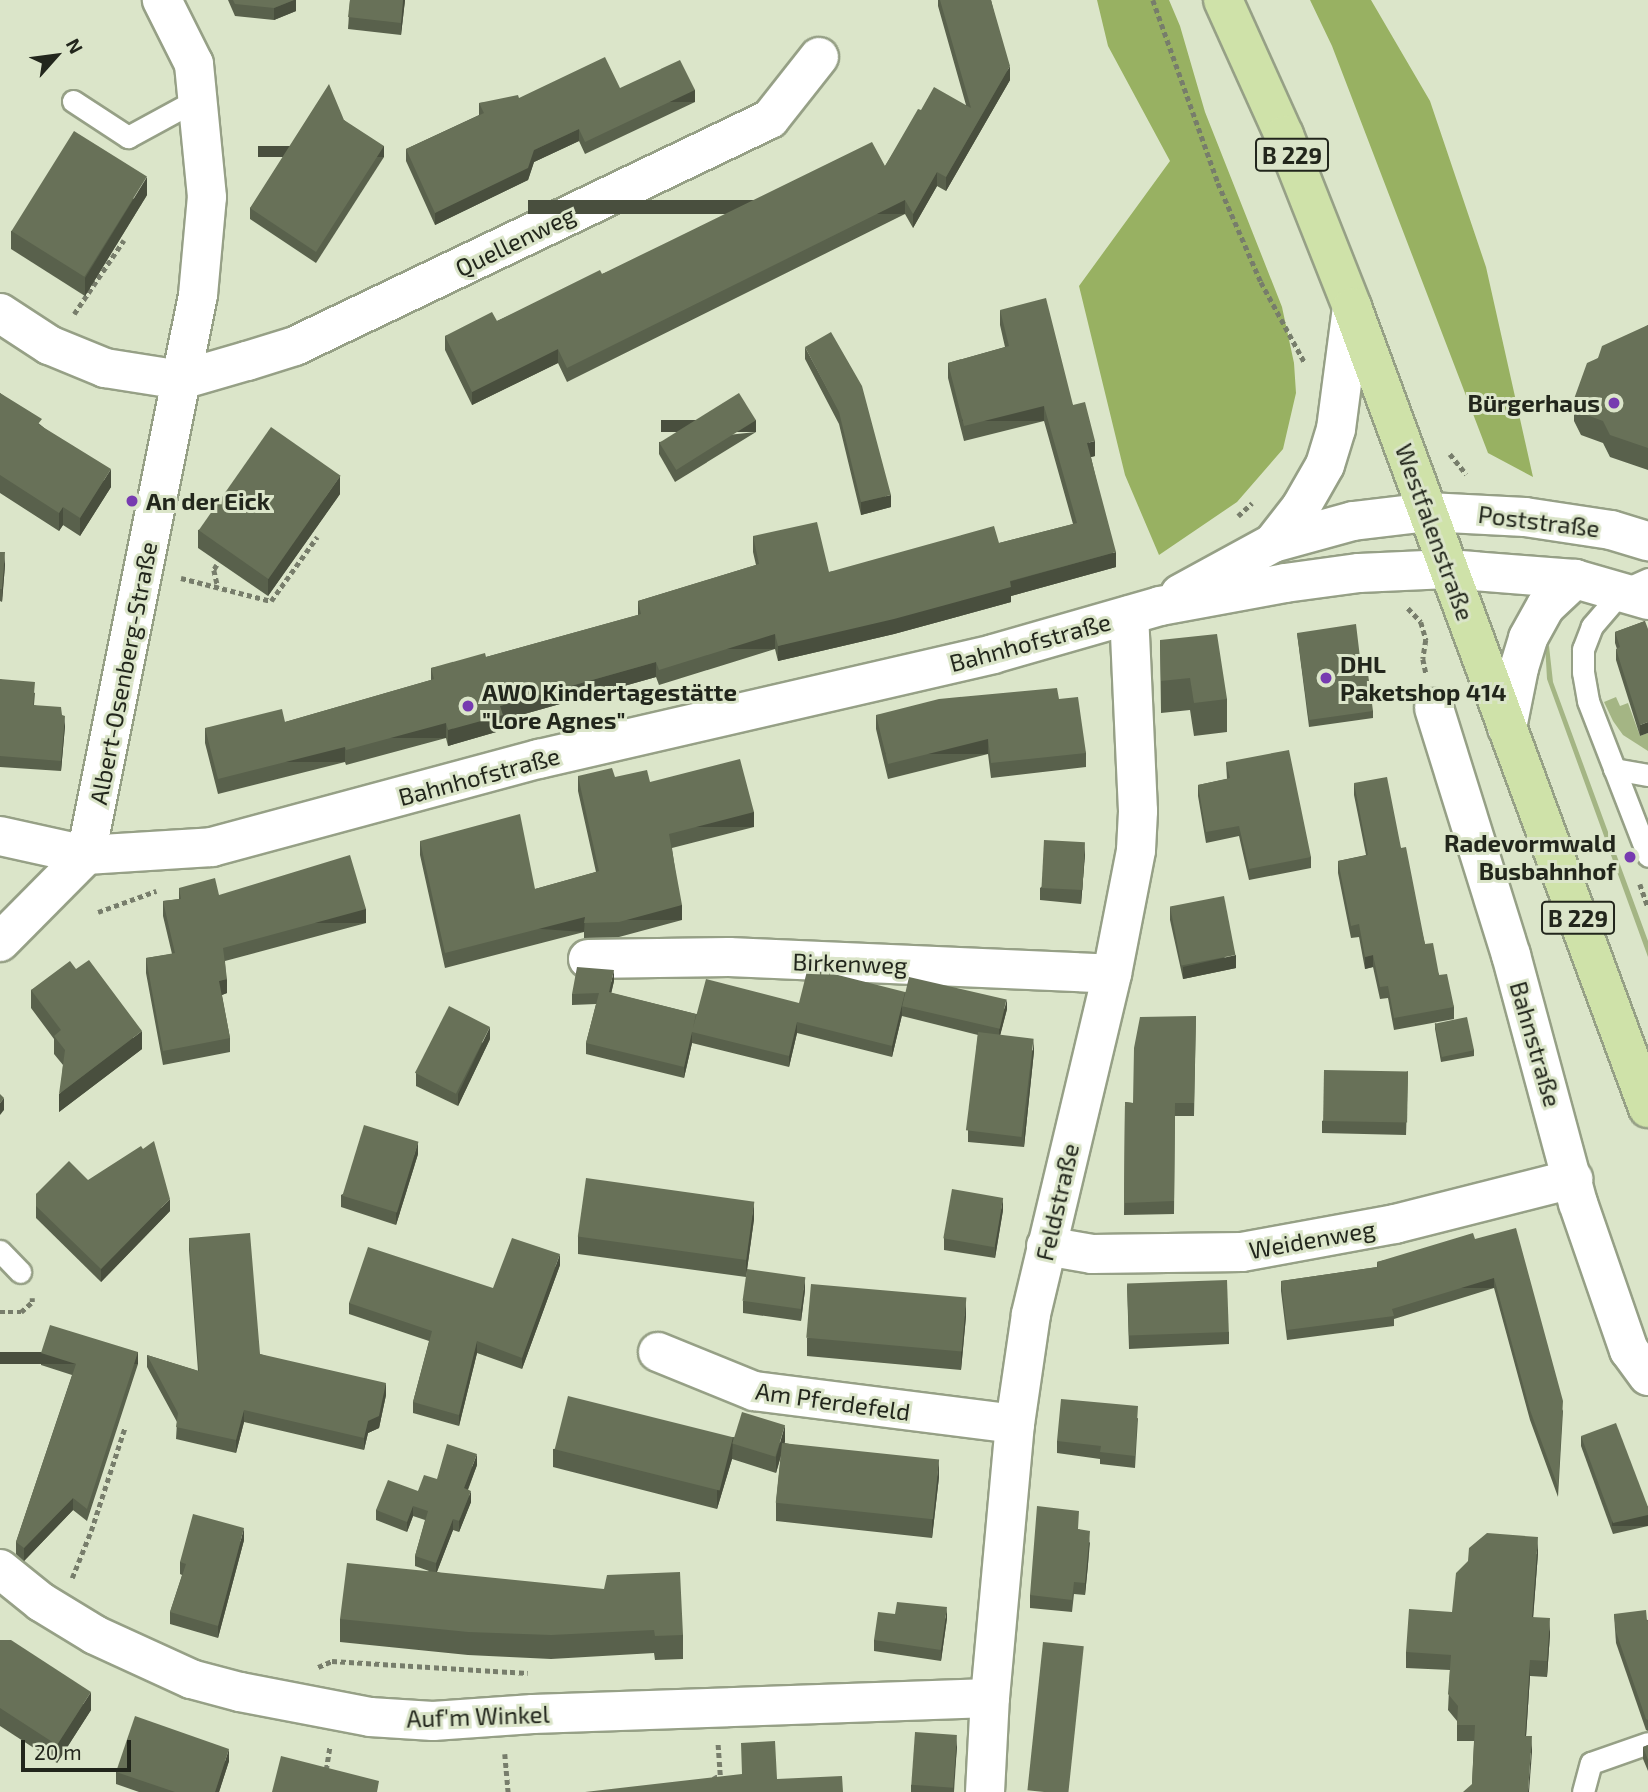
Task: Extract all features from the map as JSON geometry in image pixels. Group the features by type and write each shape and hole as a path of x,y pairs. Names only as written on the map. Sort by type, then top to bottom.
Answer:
{"main road":[{"name":"Westfalenstraße","path":"1223,0 1279,124 1352,307 1648,1108"}],"street":[{"name":"Albert-Osenberg-Straße","path":"86,855 198,295 207,197 194,64 162,0"},
{"name":"Quellenweg","path":"181,380 295,346 770,119 818,57"},
{"path":"1273,543 1301,507 1325,465 1336,429 1352,307"},
{"path":"0,313 53,346 105,368 181,380"},
{"name":"Poststraße","path":"1428,512 1525,517 1611,530 1648,541"},
{"name":"Bahnhofstraße","path":"1144,611 1273,543 1353,521 1428,512"},
{"path":"1448,569 1575,579 1640,590"},
{"name":"Bahnhofstraße","path":"0,836 86,855 212,847 539,759 993,654 1144,611 1285,583 1359,573 1448,569"},
{"path":"1507,728 1528,638 1546,606 1575,579"},
{"name":"Feldstraße","path":"985,1792 990,1698 1015,1424 1031,1314 1112,974 1136,850 1144,611"},
{"name":"Bahnstraße","path":"1434,708 1511,956 1578,1203 1629,1350 1648,1376"},
{"path":"0,942 86,855"},
{"name":"Birkenweg","path":"588,958 729,957 1112,974"},
{"name":"Weidenweg","path":"1046,1245 1093,1254 1242,1252 1395,1224 1573,1179"},
{"name":"Am Pferdefeld","path":"657,1352 754,1391 1015,1424"},
{"name":"Auf'm Winkel","path":"0,1569 51,1608 96,1635 191,1679 282,1701 370,1717 433,1721 533,1714 990,1698"}],"lane":[{"path":"73,101 128,137 198,99"},
{"path":"1640,590 1592,626 1583,649 1583,672 1588,701 1648,856"},
{"path":"1614,769 1648,775"},
{"path":"0,1251 20,1272"},
{"path":"1583,1792 1591,1763 1648,1743"}],"path":[{"path":"1153,0 1218,183 1261,282 1306,365"},
{"path":"53,346 124,240"},
{"path":"181,578 271,601 317,537"},
{"path":"217,565 214,569 218,587"},
{"path":"51,1608 70,1581 91,1531 125,1427"},
{"path":"282,1701 288,1684 306,1671 332,1661 532,1673"},
{"path":"709,1781 720,1776 712,1707"},
{"path":"325,1770 336,1774"},
{"path":"506,1772 508,1792"}],"green space":[{"path":"1097,0 1169,0 1180,26 1205,112 1282,307 1294,363 1296,393 1283,449 1237,502 1159,555 1125,475 1079,286 1170,161 1108,46"},
{"path":"1310,0 1371,0 1430,101 1486,267 1533,477 1488,453 1332,46"},
{"path":"1545,643 1549,646 1553,682 1648,941 1648,957 1547,679"},
{"path":"1616,697 1620,706 1628,703 1640,736 1648,733 1648,751 1623,735 1613,721 1604,702"}],"building":[{"path":"233,0 294,0 274,8 235,4"},
{"path":"350,0 403,0 401,23 348,17"},
{"path":"940,0 991,0 1010,66 946,177 937,172 913,214 905,200 567,368 558,349 472,392 445,336 492,312 497,321 600,270 602,274 872,142 885,166 934,87 971,108"},
{"path":"605,57 620,88 680,60 695,90 585,142 579,129 534,150 528,168 435,213 406,149 484,113 479,103 518,95 519,98"},
{"path":"329,84 344,120 384,146 316,252 250,208"},
{"path":"74,131 147,177 84,277 11,231"},
{"path":"1046,298 1073,405 1085,402 1095,441 1087,443 1116,552 1010,581 1011,587 894,619 778,646 775,634 659,670 656,662 500,706 503,715 448,730 446,723 346,750 345,747 218,779 205,728 282,709 285,722 434,679 431,668 485,653 486,657 641,614 638,601 759,564 753,536 817,522 829,572 994,526 999,543 1077,523 1044,406 964,426 948,363 1009,346 1000,310"},
{"name":"Bürgerhaus","path":"1648,325 1648,448 1610,435 1603,421 1581,413 1574,399 1587,363 1598,358 1602,346"},
{"path":"831,332 862,386 891,495 861,502 839,412 805,347"},
{"path":"0,393 42,419 38,424 111,469 80,518 63,507 59,513 0,475"},
{"path":"739,393 756,420 676,470 659,443"},
{"path":"271,427 341,476 268,579 199,530"},
{"path":"0,552 5,552 2,589 0,589"},
{"path":"1645,621 1648,629 1648,722 1640,725 1616,649 1620,647 1615,632"},
{"path":"1356,624 1361,666 1367,666 1373,711 1309,720 1297,633"},
{"path":"1217,634 1227,699 1194,703 1190,678 1161,681 1160,640"},
{"path":"0,679 35,682 33,705 61,707 62,715 65,716 61,761 0,756"},
{"path":"1057,688 1059,699 1078,697 1086,753 991,763 988,739 888,764 876,715 939,699"},
{"path":"1289,750 1311,857 1249,869 1239,826 1206,832 1198,785 1230,778 1226,762"},
{"path":"740,759 754,812 669,834 682,905 619,922 584,923 585,917 445,953 420,841 520,814 535,889 599,871 578,776 612,768 615,777 647,770 650,782"},
{"path":"1387,777 1401,848 1406,847 1425,944 1433,943 1439,975 1447,974 1454,1007 1394,1018 1388,986 1380,987 1373,955 1365,957 1359,924 1351,926 1338,861 1368,855 1354,783"},
{"path":"1044,840 1085,842 1082,890 1041,888"},
{"path":"350,855 366,909 223,948 227,979 219,981 230,1038 163,1051 146,958 175,953 163,901 181,899 179,888 215,878 219,895"},
{"path":"1224,896 1235,955 1181,965 1170,906"},
{"path":"89,960 142,1031 59,1094 65,1050 54,1036 61,1030 31,990 70,961 76,969"},
{"path":"577,967 614,970 609,992 696,1014 693,1028 706,979 799,1003 807,971 826,972 905,992 892,1046 797,1022 789,1056 692,1032 684,1067 586,1043 599,993 572,994"},
{"path":"909,977 1006,999 1000,1029 902,1006"},
{"path":"449,1006 490,1027 456,1094 415,1073"},
{"path":"1196,1016 1194,1103 1175,1103 1174,1201 1124,1203 1125,1102 1133,1103 1134,1048 1140,1017"},
{"path":"1467,1017 1474,1050 1442,1057 1435,1024"},
{"path":"978,1032 1034,1039 1022,1137 966,1130"},
{"path":"1324,1070 1408,1071 1407,1122 1323,1121"},
{"path":"364,1125 419,1142 397,1212 342,1196"},
{"path":"154,1141 170,1199 101,1269 36,1206 36,1194 69,1161 88,1180 141,1146 143,1149"},
{"path":"586,1178 754,1202 746,1260 578,1236"},
{"path":"952,1189 1003,1198 995,1247 943,1238"},
{"path":"1516,1228 1563,1401 1558,1487 1530,1410 1494,1278 1392,1309 1394,1316 1287,1330 1281,1281 1378,1267 1377,1262 1473,1233 1475,1239"},
{"path":"250,1233 260,1354 386,1383 379,1416 368,1421 364,1438 244,1410 236,1440 176,1427 178,1413 147,1355 199,1371 189,1238"},
{"path":"512,1238 560,1254 522,1358 477,1341 459,1415 413,1402 432,1331 349,1303 368,1247 493,1288"},
{"path":"747,1269 805,1277 801,1309 743,1301"},
{"path":"1227,1280 1229,1332 1129,1335 1127,1283"},
{"path":"811,1284 966,1298 962,1351 806,1338"},
{"path":"50,1325 138,1352 87,1509 73,1498 24,1548 16,1542 76,1364 41,1353"},
{"path":"568,1396 733,1437 720,1490 555,1449"},
{"path":"1061,1399 1138,1406 1135,1456 1100,1452 1101,1446 1057,1441"},
{"path":"742,1412 785,1425 775,1457 732,1444"},
{"path":"1616,1423 1648,1507 1648,1515 1613,1523 1581,1436"},
{"path":"782,1443 939,1460 933,1519 776,1503"},
{"path":"447,1444 477,1454 464,1488 471,1491 459,1521 453,1519 436,1563 415,1556 428,1511 413,1506 407,1522 376,1510 388,1480 418,1491 424,1475 437,1479"},
{"path":"1037,1506 1079,1511 1078,1529 1090,1531 1085,1583 1074,1582 1072,1600 1030,1595"},
{"path":"193,1514 244,1528 218,1626 170,1612 186,1564 180,1562"},
{"path":"1487,1533 1538,1537 1532,1617 1550,1618 1547,1661 1530,1660 1525,1736 1532,1736 1528,1792 1463,1792 1472,1784 1475,1725 1457,1725 1458,1706 1448,1694 1451,1655 1406,1652 1409,1609 1452,1612 1456,1573 1468,1561 1469,1548"},
{"path":"347,1563 604,1589 607,1575 680,1572 683,1635 655,1636 654,1630 551,1635 468,1632 340,1619"},
{"path":"897,1602 947,1607 941,1650 874,1640 878,1612 895,1614"},
{"path":"1646,1610 1648,1720 1616,1632 1614,1614"},
{"path":"0,1640 11,1640 91,1692 57,1745 0,1708"},
{"path":"1043,1642 1084,1646 1068,1792 1027,1790"},
{"path":"135,1716 229,1749 215,1792 175,1792 116,1772"},
{"path":"915,1732 957,1735 953,1788 911,1785"},
{"path":"775,1741 777,1779 842,1776 843,1792 585,1792 742,1774 741,1743"},
{"path":"1648,1745 1648,1760 1643,1747"},
{"path":"281,1756 379,1781 377,1792 272,1792"}],"place":[{"name":"Bürgerhaus","path":"1614,403"},
{"name":"An der Eick","path":"132,501"},
{"name":"DHL Paketshop 414","path":"1326,678"},
{"name":"AWO Kindertagestätte \"Lore Agnes\"","path":"468,706"},
{"name":"Radevormwald Busbahnhof","path":"1630,857"}]}
